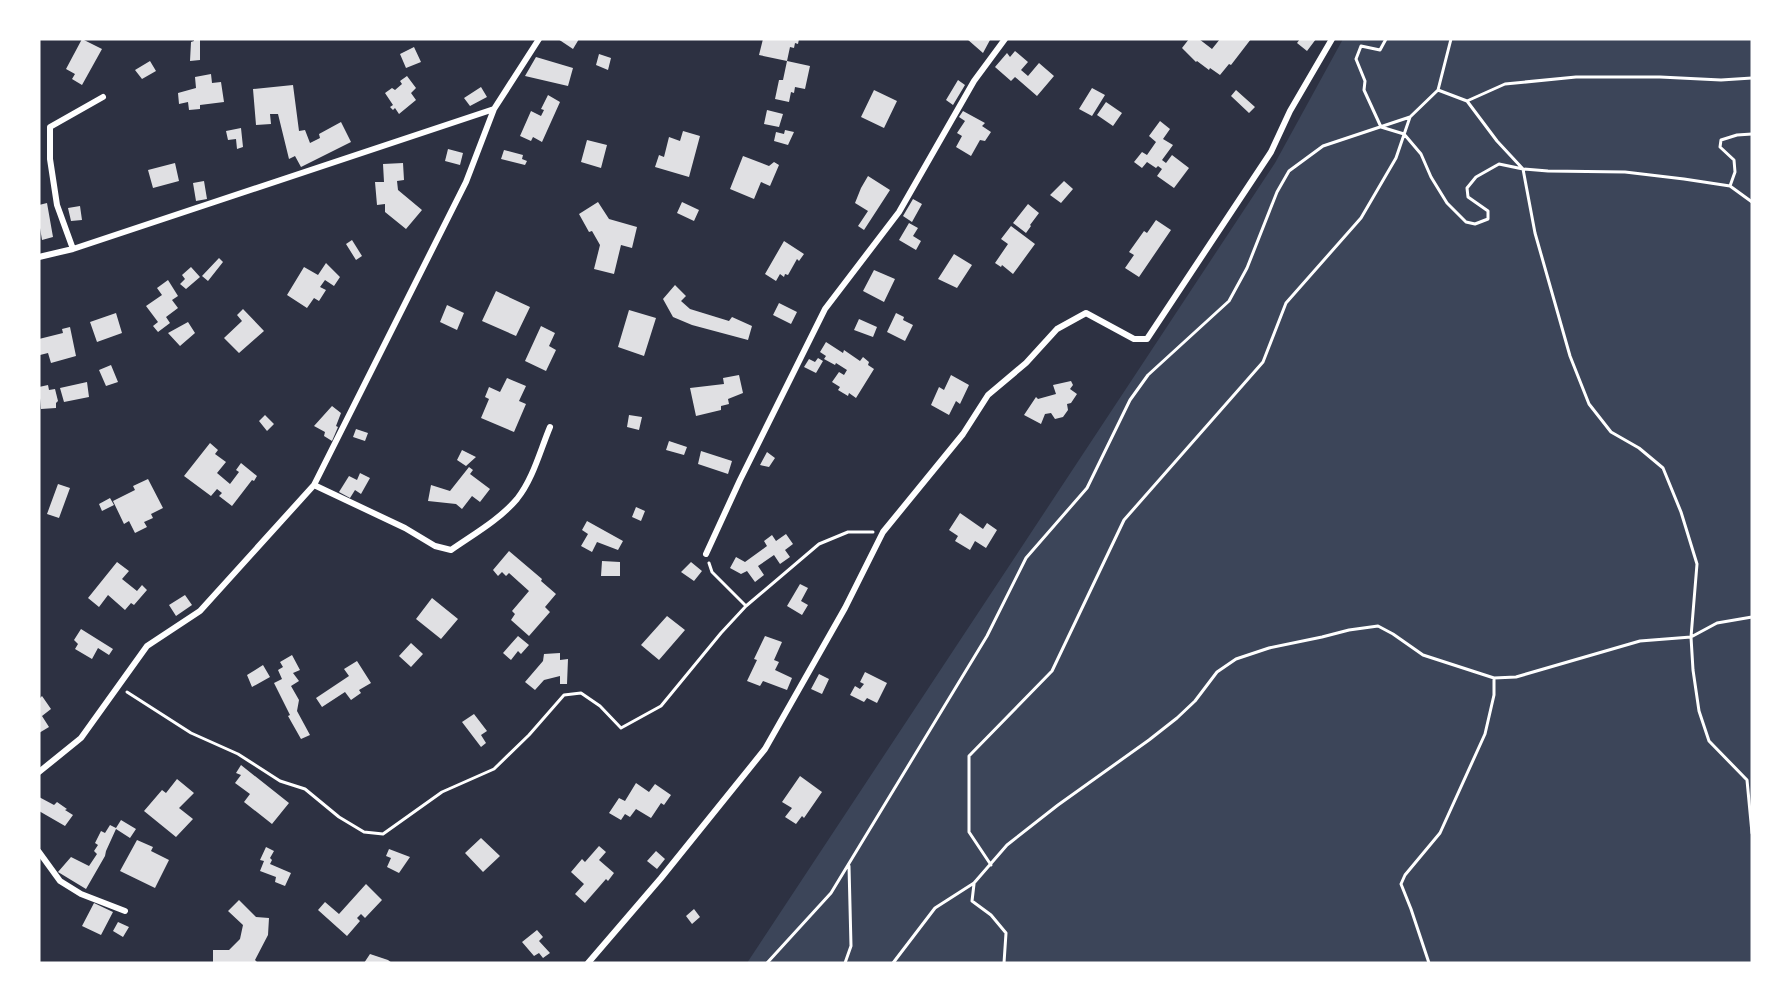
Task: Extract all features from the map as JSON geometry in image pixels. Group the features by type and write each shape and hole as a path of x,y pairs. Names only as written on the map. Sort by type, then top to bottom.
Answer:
{"street":[{"path":"39,772 81,738 147,646 200,611 314,486 466,182 494,109 538,39"},
{"path":"706,555 740,480 825,309 899,212 974,81 1005,39"},
{"path":"588,963 661,878 765,749 845,608 883,532 963,434 988,395 1026,363 1058,329 1086,313 1134,339 1147,339 1271,152 1290,111 1332,39"},
{"path":"73,249 57,206 50,159 50,127 103,97"},
{"path":"39,257 73,249 494,109"},
{"path":"314,486 405,528 435,546 451,550 502,514 518,498 530,478 550,428"},
{"path":"39,852 60,881 81,894 125,911"}],"path":[{"path":"1380,127 1364,90 1365,81 1356,59 1361,46 1380,50 1386,39"},
{"path":"767,963 831,894 987,636 1026,558 1087,488 1130,400 1148,375 1229,301 1246,268 1277,192 1289,171 1323,146 1410,117 1438,90 1451,39"},
{"path":"1467,101 1505,84 1576,77 1721,80 1752,78"},
{"path":"1438,90 1467,101 1497,141 1523,169 1535,233 1570,356 1589,405 1611,432 1639,448 1663,468 1681,512 1697,564 1691,637 1699,711 1709,741 1747,780 1752,833"},
{"path":"991,865 969,832 969,756 1052,671 1124,520 1263,362 1286,303 1361,218 1396,158 1410,117"},
{"path":"1380,127 1404,134 1421,154 1431,177 1447,203 1466,222 1475,224 1488,219 1488,211 1468,197 1467,188 1476,177 1499,164 1548,171 1625,172 1730,186 1752,202"},
{"path":"1730,186 1735,172 1734,160 1720,147 1721,140 1737,135 1752,134"},
{"path":"118,686 191,733 238,754 280,781 305,789 339,817 364,832 383,834 442,792 494,769 529,735 564,695 581,693 600,706 621,728 661,706 746,606 819,544 848,532 883,532"},
{"path":"706,555 712,572 746,606"},
{"path":"893,963 935,908 974,883 1007,846 1058,805 1177,718 1195,701 1217,672 1236,659 1269,648 1377,626 1393,634 1423,656 1494,678 1516,677 1640,641 1691,637 1717,623 1752,617"},
{"path":"1429,963 1412,909 1401,884 1406,874 1440,833 1485,734 1494,695 1494,678"},
{"path":"845,963 851,946 849,864"},
{"path":"974,883 972,901 991,915 1006,933 1004,963"}],"shaded area":[{"path":"1343,39 1752,39 1752,963 747,963 1275,163"}],"building":[{"path":"82,39 102,49 82,85 72,79 75,74 66,69"},
{"path":"194,39 200,39 200,60 190,61 191,42"},
{"path":"558,39 579,39 573,49"},
{"path":"763,39 799,39 794,48 790,47 787,61 759,55"},
{"path":"967,39 989,39 990,40 983,53"},
{"path":"1189,39 1199,39 1212,49 1220,39 1251,39 1231,65 1229,64 1220,75 1196,62 1182,48"},
{"path":"1300,39 1316,39 1307,51 1297,43"},
{"path":"414,47 421,62 406,68 400,54"},
{"path":"1015,51 1028,62 1021,70 1028,76 1039,63 1054,76 1037,96 1015,77 1011,81 995,67 1007,53 1010,57"},
{"path":"599,54 611,58 608,70 596,65"},
{"path":"536,57 573,68 568,86 525,76"},
{"path":"150,61 156,71 142,79 135,70"},
{"path":"787,61 810,66 805,89 795,87 794,93 791,92 789,102 775,99 779,80 783,80"},
{"path":"211,74 212,83 221,82 224,102 200,105 200,109 189,110 188,102 179,104 178,93 196,88 195,77"},
{"path":"407,76 416,88 411,93 416,100 399,114 395,108 393,110 390,107 393,105 385,93 392,88 395,90 402,84 400,81"},
{"path":"958,80 965,85 953,105 946,100"},
{"path":"293,85 299,131 305,130 310,143 320,138 319,134 341,122 351,142 301,167 295,156 289,159 278,114 270,114 271,124 256,125 253,89"},
{"path":"481,87 487,97 470,106 464,98"},
{"path":"1092,88 1105,95 1092,116 1079,109"},
{"path":"874,90 897,101 884,128 861,117"},
{"path":"1236,90 1255,107 1249,113 1231,96"},
{"path":"548,95 560,102 542,142 533,137 531,141 520,136 531,111 541,116 544,110 541,109"},
{"path":"1106,102 1122,113 1113,126 1097,115"},
{"path":"767,110 783,114 779,127 764,124"},
{"path":"963,111 985,123 982,126 991,132 985,141 980,140 971,156 956,147 962,136 957,133 965,121 959,117"},
{"path":"1160,121 1170,129 1163,139 1173,145 1162,160 1166,163 1172,155 1189,168 1174,188 1157,176 1162,169 1158,166 1156,168 1147,162 1142,168 1134,162 1142,152 1147,155 1156,142 1149,136"},
{"path":"241,128 243,147 237,149 236,139 228,140 226,131"},
{"path":"785,130 794,132 788,145 774,141 776,132 784,134"},
{"path":"683,131 700,136 689,177 655,167 659,155 664,157 669,137 680,141"},
{"path":"587,140 607,145 601,168 581,162"},
{"path":"448,149 463,153 460,165 445,161"},
{"path":"504,150 523,155 522,159 527,161 525,165 501,159"},
{"path":"743,156 769,166 774,162 779,165 770,186 761,182 754,199 730,189"},
{"path":"175,163 179,181 153,188 148,170"},
{"path":"403,163 404,180 397,181 398,190 422,210 406,229 385,212 385,204 377,205 375,182 384,182 383,164"},
{"path":"868,176 890,190 864,230 858,226 868,211 855,203"},
{"path":"204,181 207,199 196,201 193,183"},
{"path":"1064,181 1073,189 1061,203 1050,195"},
{"path":"913,199 922,204 912,222 903,216"},
{"path":"598,202 609,219 637,227 632,248 621,245 614,274 594,269 600,245 592,231 589,232 579,214"},
{"path":"682,202 699,210 694,221 677,213"},
{"path":"47,203 53,237 42,240 39,205"},
{"path":"1028,204 1039,213 1026,233 1013,223"},
{"path":"80,206 82,220 71,221 68,208"},
{"path":"1156,220 1171,230 1139,277 1125,268 1134,255 1129,252 1144,231 1147,233"},
{"path":"909,223 918,228 913,236 921,241 916,250 899,240"},
{"path":"1011,226 1035,244 1013,274 1002,265 1001,267 995,263 1008,244 1001,239"},
{"path":"352,240 362,256 356,260 346,244"},
{"path":"784,241 804,254 799,261 797,259 788,275 785,274 784,277 780,274 776,281 765,274"},
{"path":"954,254 972,265 957,288 938,279"},
{"path":"219,258 223,262 208,281 202,276"},
{"path":"326,263 340,277 334,286 325,280 320,287 326,290 319,301 314,298 307,308 287,295 304,267 318,275"},
{"path":"191,267 200,277 186,289 180,284 185,279 182,275"},
{"path":"874,270 895,279 884,302 863,291"},
{"path":"168,280 178,296 172,300 178,308 166,317 170,323 158,332 153,326 158,322 146,306 162,295 157,288"},
{"path":"675,285 686,296 681,301 690,309 729,321 732,317 752,326 748,340 692,325 673,317 663,299"},
{"path":"496,291 530,307 516,336 482,321"},
{"path":"779,303 797,312 791,324 773,315"},
{"path":"447,305 464,313 457,330 440,322"},
{"path":"243,309 264,331 239,353 224,338 242,321 237,315"},
{"path":"629,310 656,318 644,356 618,347"},
{"path":"116,313 122,333 97,342 90,322"},
{"path":"896,313 913,325 905,341 887,332"},
{"path":"859,319 877,327 873,337 854,330"},
{"path":"188,322 195,333 180,346 168,333"},
{"path":"541,326 555,333 549,346 556,350 546,371 525,361"},
{"path":"70,327 76,356 51,363 48,353 40,355 39,339 63,333 62,329"},
{"path":"826,342 860,361 863,357 874,369 856,398 838,390 840,387 832,382 839,372 844,375 847,370 824,359 826,356 820,352"},
{"path":"818,358 823,361 816,373 804,367 809,359 815,362"},
{"path":"111,365 118,382 106,386 99,370"},
{"path":"739,375 743,393 728,399 729,404 721,406 721,410 696,416 690,388 724,384 723,378"},
{"path":"951,375 969,385 960,404 956,401 949,415 931,405 939,387 944,390"},
{"path":"507,378 526,386 519,401 526,404 514,432 481,418 489,399 485,397 489,387 500,392"},
{"path":"1071,381 1073,385 1070,389 1077,394 1071,403 1067,404 1068,410 1063,417 1055,419 1051,413 1045,414 1041,424 1024,415 1036,397 1038,399 1056,394 1053,385"},
{"path":"87,382 89,397 64,402 60,388"},
{"path":"48,385 49,390 55,389 58,401 56,408 41,409 39,387"},
{"path":"332,406 341,413 332,441 324,436 325,432 314,426"},
{"path":"265,415 274,424 267,431 259,421"},
{"path":"629,415 642,417 639,430 627,427"},
{"path":"356,429 368,433 365,441 353,437"},
{"path":"669,441 687,447 684,455 666,450"},
{"path":"210,443 218,450 215,454 226,462 217,473 230,484 239,472 236,470 241,463 257,476 232,506 219,496 222,493 217,489 211,496 184,476"},
{"path":"462,450 476,457 466,466 457,460"},
{"path":"701,451 732,461 728,474 698,464"},
{"path":"767,452 775,458 769,467 760,465"},
{"path":"469,467 473,470 470,474 490,489 480,502 472,496 462,509 456,504 428,501 431,485 450,491"},
{"path":"360,473 370,478 361,494 355,490 350,498 339,492 349,476 357,480"},
{"path":"148,479 163,508 151,514 153,518 144,522 147,527 135,533 129,521 124,524 113,501 135,490 133,486"},
{"path":"58,484 70,488 59,518 47,514"},
{"path":"110,498 114,505 102,511 99,504"},
{"path":"636,507 645,511 641,521 632,517"},
{"path":"960,513 983,529 987,523 997,530 986,548 975,541 970,550 955,541 958,536 949,530"},
{"path":"587,521 623,541 618,550 597,542 592,552 581,546 588,534 582,530"},
{"path":"786,534 793,544 785,550 790,557 780,564 774,555 758,566 764,575 755,582 747,571 741,574 730,568 736,557 745,562 767,546 764,541 772,535 776,541"},
{"path":"509,551 556,594 545,607 550,612 529,636 511,620 515,614 512,611 529,591 509,573 506,576 502,572 498,576 493,570"},
{"path":"602,561 620,562 620,576 601,576"},
{"path":"117,562 129,571 122,579 137,591 142,585 147,590 134,605 131,603 125,610 108,595 99,607 88,598"},
{"path":"691,562 702,571 694,581 681,572"},
{"path":"800,584 808,588 801,601 808,605 802,615 787,606"},
{"path":"185,595 192,605 176,616 169,605"},
{"path":"432,598 458,619 441,639 416,619"},
{"path":"667,616 685,630 659,660 641,645"},
{"path":"81,629 113,649 109,655 98,648 92,659 75,649 78,644 74,640"},
{"path":"518,636 529,645 521,654 518,651 511,660 503,653"},
{"path":"765,636 782,642 774,660 779,662 775,670 792,678 787,690 763,681 760,686 747,681"},
{"path":"411,643 423,654 411,667 399,656"},
{"path":"560,653 560,660 568,659 567,684 560,684 560,676 544,680 535,690 525,682 543,661 544,654"},
{"path":"292,655 300,670 293,673 299,681 291,686 299,700 297,711 310,735 301,739 274,683 282,679 278,670 283,667 280,662"},
{"path":"357,661 371,683 359,690 361,693 351,700 345,692 322,707 316,698 349,676 344,669"},
{"path":"263,665 270,677 252,687 247,675"},
{"path":"865,672 887,683 877,703 867,698 864,702 850,695 855,686 860,689 864,684 860,682"},
{"path":"819,674 829,679 822,694 811,689"},
{"path":"42,696 51,709 42,716 49,727 39,733 39,699"},
{"path":"474,714 487,731 481,735 486,743 481,747 462,722"},
{"path":"241,765 289,803 272,824 244,802 250,794 235,783 241,775 236,773"},
{"path":"800,776 822,792 804,818 802,816 796,824 785,817 792,808 782,802"},
{"path":"177,779 194,793 179,808 193,819 176,837 144,811 162,790 166,793"},
{"path":"636,783 649,792 655,784 671,795 664,805 661,803 651,818 636,809 630,817 625,814 621,820 609,813 619,798 625,801"},
{"path":"39,797 54,805 57,802 73,815 65,826 39,811"},
{"path":"121,820 136,829 130,838 116,829 105,856 86,889 58,872 71,857 89,866 97,854 94,851 98,845 95,843 101,831 105,833 110,825 116,828"},
{"path":"481,838 500,856 483,872 465,853"},
{"path":"137,840 153,847 151,851 169,860 155,888 120,871"},
{"path":"599,846 606,852 599,860 614,873 585,903 575,894 584,884 571,872 582,859 585,862"},
{"path":"266,847 274,851 270,864 291,873 285,886 275,882 276,877 260,871 264,861 260,860"},
{"path":"389,849 410,857 399,873 387,867 391,858 386,856"},
{"path":"656,851 665,859 657,869 647,861"},
{"path":"366,884 382,900 365,918 361,914 357,918 360,921 347,936 318,910 325,902 339,914"},
{"path":"239,900 256,917 269,918 268,935 255,960 258,963 213,963 213,950 229,950 240,939 243,925 228,911"},
{"path":"94,903 113,912 101,935 82,926"},
{"path":"694,909 700,917 692,924 686,916"},
{"path":"118,922 129,927 123,937 113,931"},
{"path":"537,930 543,937 539,941 550,953 543,958 539,953 534,956 522,942"},
{"path":"370,954 388,960 392,963 364,963"}]}
